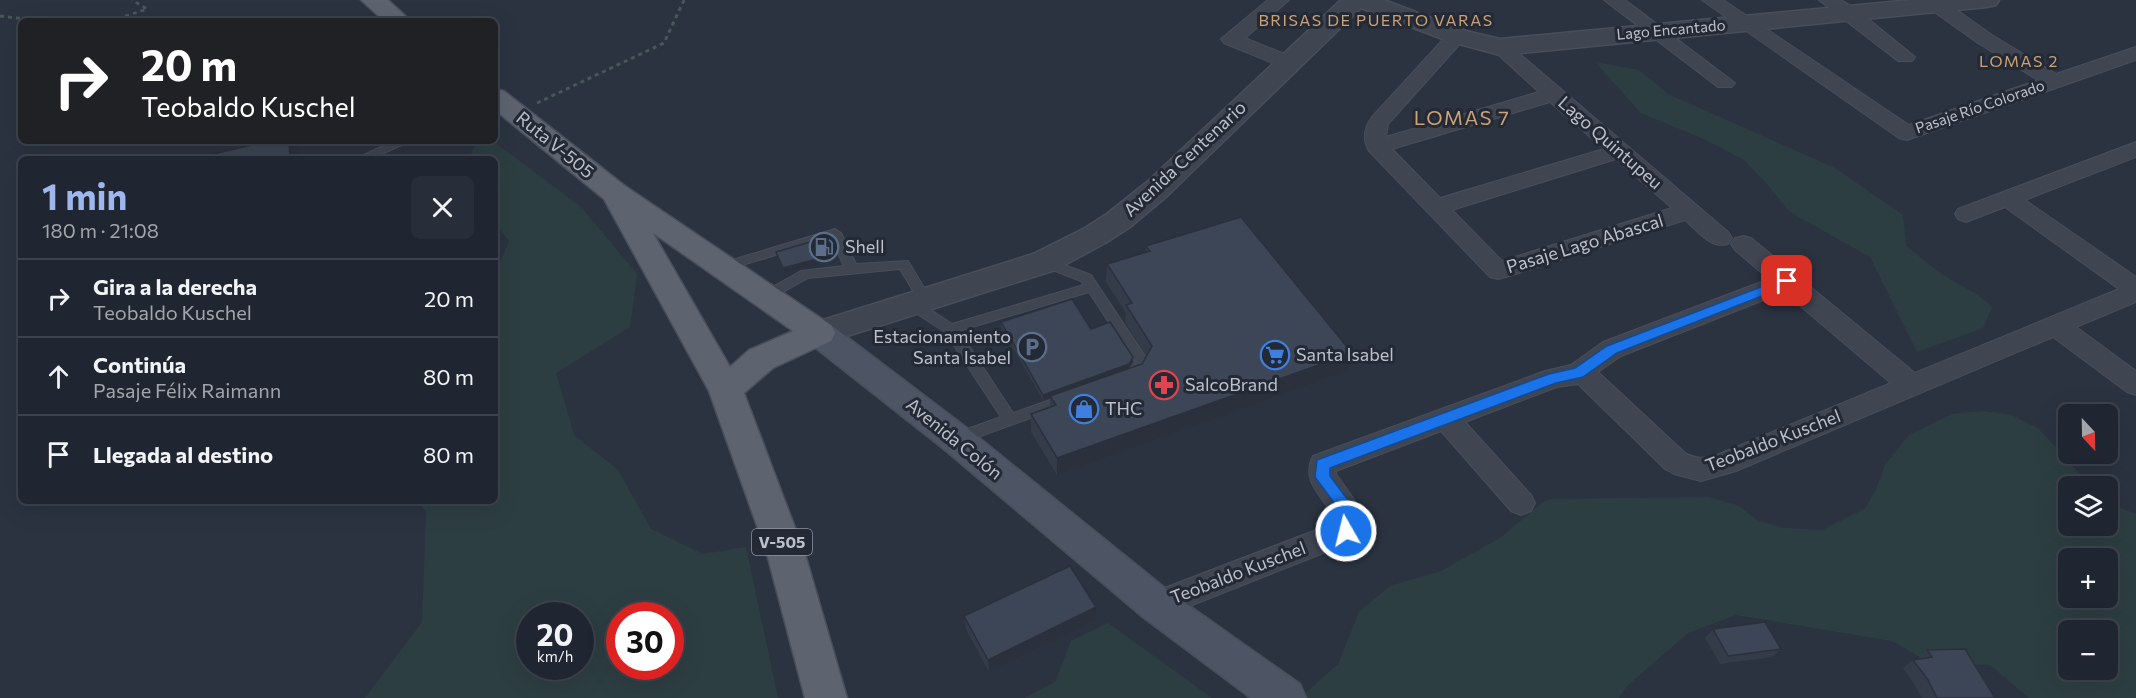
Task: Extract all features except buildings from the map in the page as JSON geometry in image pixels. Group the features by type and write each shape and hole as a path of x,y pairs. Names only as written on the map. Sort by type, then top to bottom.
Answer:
{"main road":[{"path":"373,0 395,18"},
{"name":"Ruta V-505","path":"502,105 615,193"},
{"path":"615,193 726,390 761,359 819,333"},
{"name":"Avenida Colón","path":"615,193 819,333 956,439 1157,605 1285,698"},
{"name":"V-505","path":"726,390 786,554 826,698"}],"street":[{"path":"1280,0 1231,39 1287,62"},
{"name":"Avenida Centenario","path":"819,333 1044,262 1096,235 1139,205 1287,62 1355,0"},
{"name":"Lago Encantado","path":"1362,0 1457,36 1500,47 1929,3 1987,0"},
{"path":"1613,0 1725,83"},
{"path":"1711,0 1745,23"},
{"path":"1828,0 1849,13 1905,57"},
{"path":"1929,3 2053,81"},
{"name":"Pasaje Río Colorado","path":"1745,23 1907,133 2136,53"},
{"path":"1457,36 1379,122 1374,135 1377,146 1435,207 1619,151"},
{"name":"Lago Quintupeu","path":"1500,47 1688,211 1787,281 1912,386"},
{"path":"1377,146 1554,94"},
{"path":"1966,214 2136,149"},
{"path":"2009,199 2136,291"},
{"name":"Pasaje Lago Abascal","path":"1435,207 1498,271 1688,211"},
{"path":"1578,373 1612,349 1787,281"},
{"name":"Teobaldo Kuschel","path":"1157,605 1346,531 1348,511 1322,477 1323,464 1554,378 1578,373 1594,382 1675,460 1692,470 1709,469 2136,291"},
{"path":"2056,326 2136,385"},
{"path":"1446,419 1521,503"}],"lane":[{"path":"368,156 397,144"},
{"path":"723,267 835,233 852,269"},
{"path":"1044,262 1086,278 1142,362 1136,375 1114,383"},
{"path":"765,297 805,274 904,264 920,303 950,329 1010,420"},
{"path":"950,329 1092,287"},
{"path":"956,439 1082,394"}],"path":[{"path":"119,18 147,9 132,0"},
{"path":"502,105 664,43 684,0"},
{"path":"0,16 18,18"}],"shaded area":[{"path":"1595,62 1639,70 1668,94 1835,168 1903,215 1906,245 1942,274 1977,295 1992,308 1983,328 1917,352 1870,257 1790,212 1744,160 1706,140 1641,113"},
{"path":"476,144 497,144 581,207 637,274 630,327 556,373 574,435 618,470 651,529 703,554 746,547 778,698 365,698 422,622 426,512 419,504 498,504 498,268 509,241 498,227 498,156 470,156"},
{"path":"1983,411 2012,415 2039,429 2058,450 2058,464 2071,464 2082,476 2058,476 2058,536 2118,536 2118,507 2136,514 2136,698 2029,698 1990,665 1930,663 1892,641 1736,615 1688,633 1627,686 1619,698 1304,698 1302,696 1338,664 1359,612 1390,586 1441,571 1500,538 1543,502 1552,499 1708,497 1737,505 1757,520 1783,528 1822,530 1866,508 1885,465 1909,435 1952,414"},
{"path":"1108,623 1212,698 1024,698 1055,682 1071,641"}],"place":[{"name":"Shell","path":"824,247"},
{"name":"Estacionamiento Santa Isabel","path":"1032,347"},
{"name":"Santa Isabel","path":"1275,355"},
{"name":"SalcoBrand","path":"1164,385"},
{"name":"THC","path":"1084,409"}],"district":[{"name":"BRISAS DE PUERTO VARAS","path":"1376,20"},
{"name":"LOMAS 2","path":"2019,61"},
{"name":"LOMAS 7","path":"1462,118"}],"route":[{"path":"1346,531 1348,511 1322,477 1323,464 1554,378 1578,373 1612,349 1787,281"}]}
